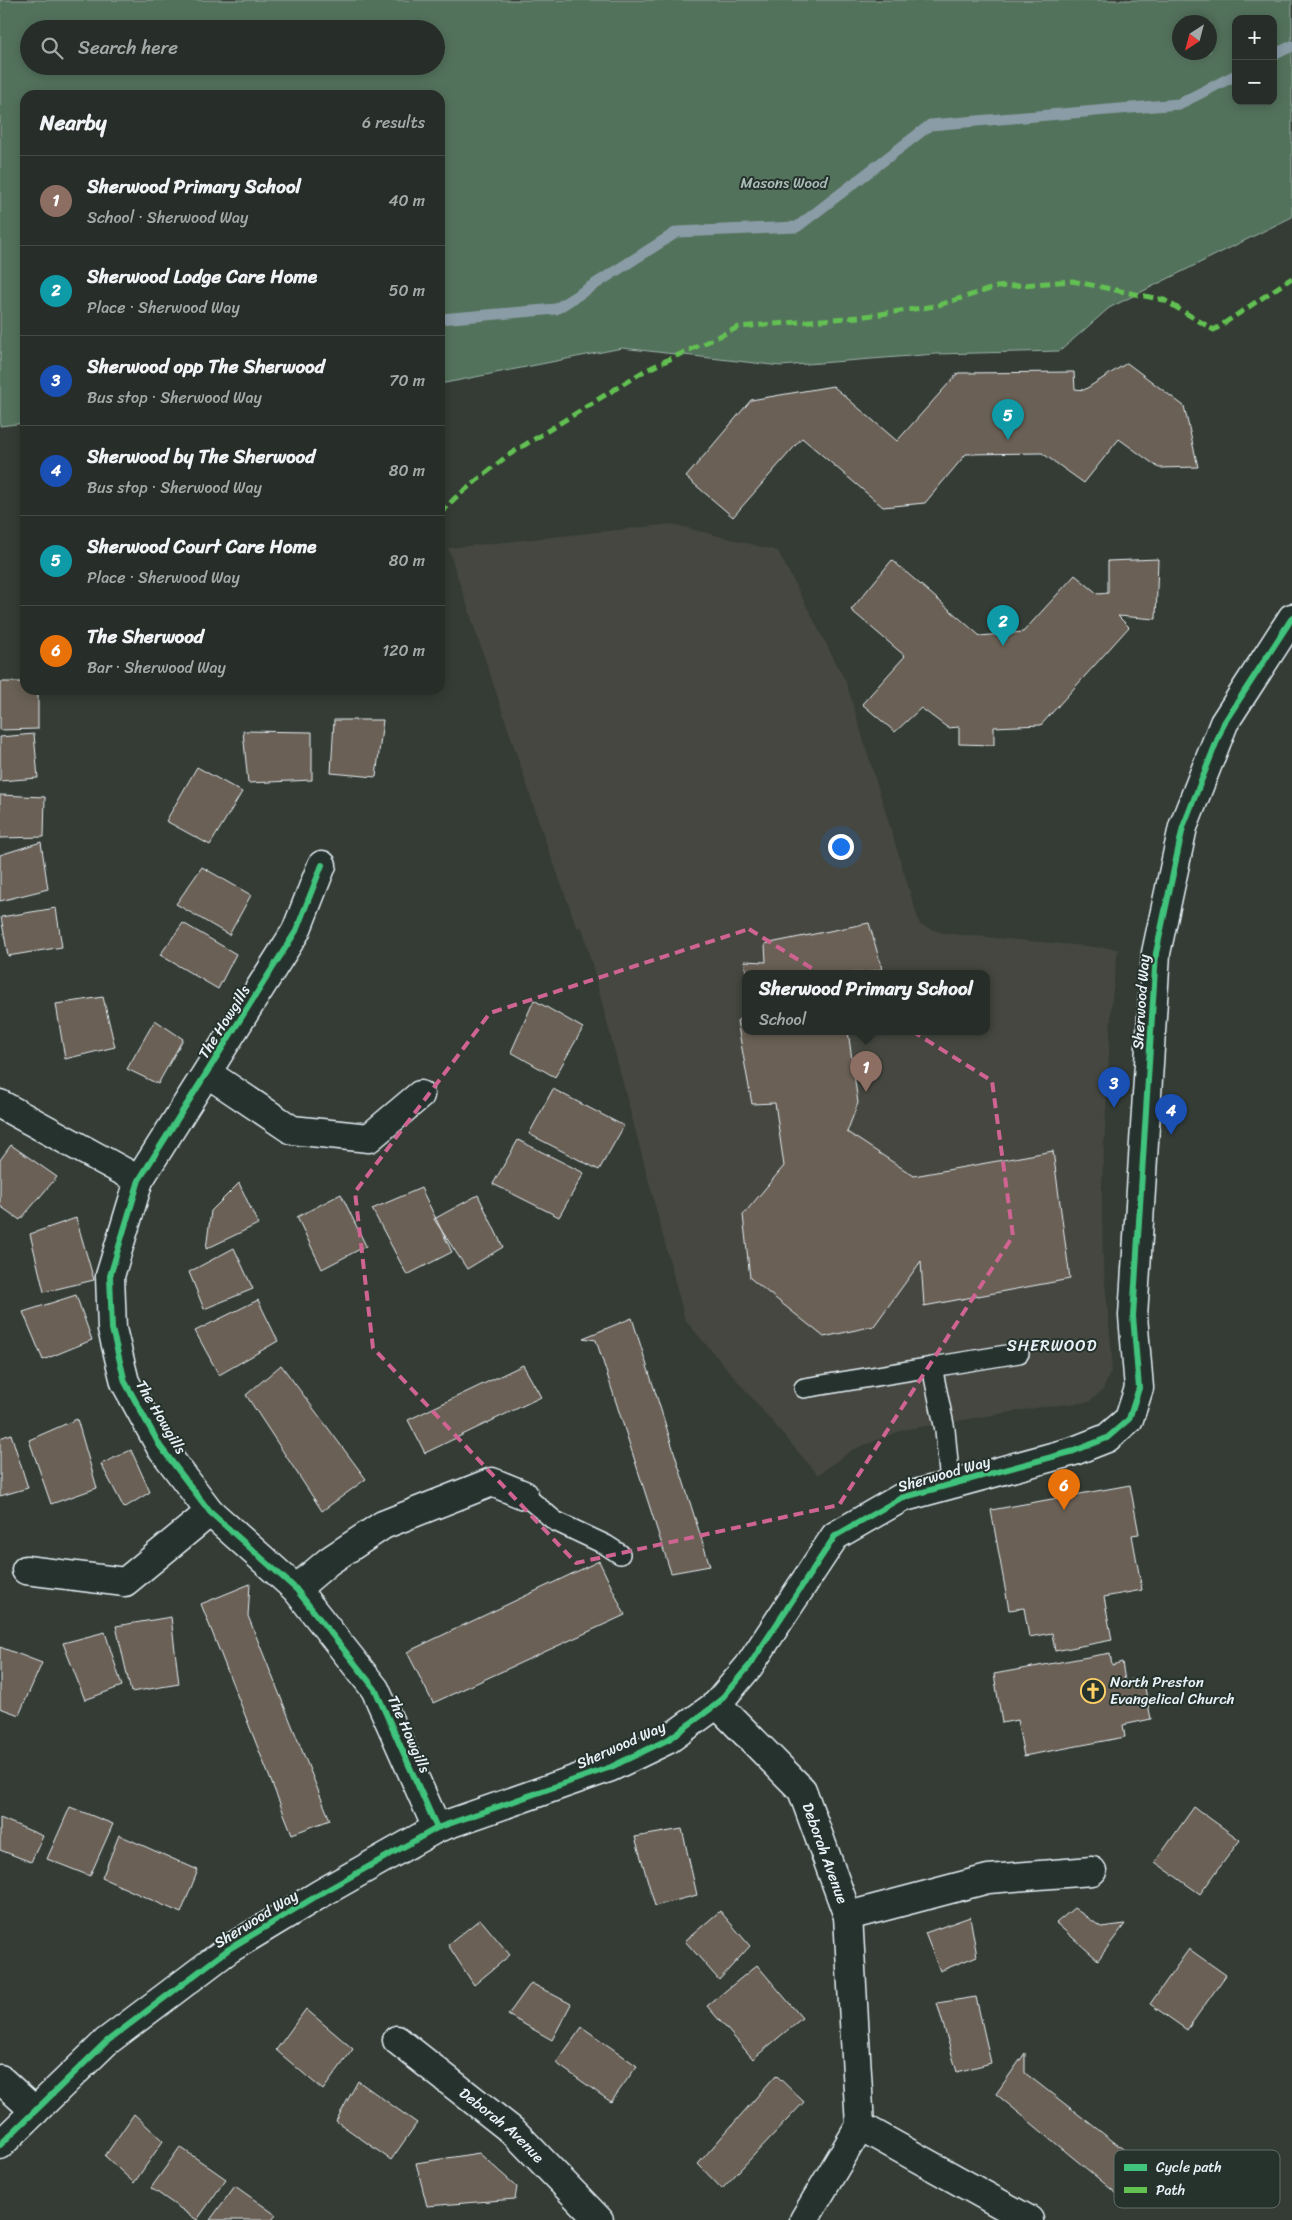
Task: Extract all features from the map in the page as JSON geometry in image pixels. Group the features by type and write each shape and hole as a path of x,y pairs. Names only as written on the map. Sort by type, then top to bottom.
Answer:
{"street":[{"name":"Sherwood Way","path":"0,2145 106,2042 229,1949 320,1894 437,1828 611,1766 669,1739 717,1704 749,1666 835,1536 901,1498 950,1483 1074,1451 1107,1438 1128,1419 1140,1388 1133,1316 1156,953 1183,827 1224,724 1292,618"},
{"name":"The Howgills","path":"322,865 296,931 139,1180 110,1276 112,1328 125,1382 160,1446 210,1512 296,1589 375,1689 437,1828"},
{"name":"The Howgills","path":"207,1073 292,1130 369,1138 420,1095"},
{"path":"0,1104 139,1180"},
{"path":"296,1589 329,1561 383,1524 492,1482 524,1495"},
{"path":"26,1570 125,1582 210,1512"},
{"name":"Deborah Avenue","path":"717,1704 802,1790 848,1916 860,2126"},
{"name":"Deborah Avenue","path":"848,1916 988,1879 1092,1871"},
{"name":"Deborah Avenue","path":"397,2040 516,2133 599,2220"},
{"path":"0,2079 34,2111"},
{"path":"804,2220 860,2126 1029,2220"}],"lane":[{"path":"804,1388 1019,1353"},
{"path":"932,1367 945,1430 950,1483"},
{"path":"524,1495 555,1521 606,1545 620,1554"}],"highlighted area":[{"path":"749,929 992,1081 1013,1236 839,1505 576,1563 373,1348 355,1192 490,1013"}],"shaded area":[{"path":"672,524 778,551 846,682 920,925 943,933 1118,949 1112,998 1102,1186 1103,1261 1112,1354 1111,1371 1103,1390 1089,1402 1042,1407 903,1430 852,1450 818,1475 685,1320 582,927 577,928 545,840 448,548"}],"green space":[{"name":"Masons Wood","path":"0,0 1292,0 1292,217 1109,308 1060,351 936,354 781,366 622,348 445,383 445,90 20,90 20,424 0,426"}],"building":[{"path":"1127,363 1184,406 1198,467 1159,468 1119,439 1084,483 1042,453 966,454 925,503 883,507 802,438 733,517 686,477 751,400 833,386 897,441 958,373 1074,372 1075,389 1084,390"},
{"path":"1158,559 1156,619 1118,616 1129,627 1041,725 994,727 994,745 959,744 959,727 948,728 921,708 895,732 862,704 905,656 851,610 892,560 980,636 1023,632 1075,575 1098,594 1108,593 1108,561"},
{"path":"0,682 20,682 20,695 38,695 38,729 0,730"},
{"path":"334,720 383,720 376,777 331,773"},
{"path":"243,731 312,732 312,780 248,783"},
{"path":"34,734 38,778 0,781 0,737"},
{"path":"197,767 242,792 210,845 166,821"},
{"path":"0,795 45,797 44,837 0,838"},
{"path":"41,842 48,889 0,901 0,855"},
{"path":"202,867 251,895 229,935 176,904"},
{"path":"56,908 62,947 8,956 1,917"},
{"path":"183,923 236,954 218,989 160,955"},
{"path":"869,923 882,969 746,970 744,961 766,962 765,944"},
{"path":"103,997 115,1047 65,1059 56,1004"},
{"path":"534,1000 583,1028 555,1077 511,1052"},
{"path":"742,1017 742,1035 849,1035 858,1103 847,1132 914,1176 1053,1151 1070,1279 924,1306 921,1261 874,1326 824,1337 750,1278 743,1215 784,1166 775,1103 752,1104 737,1021"},
{"path":"155,1020 183,1039 158,1084 127,1069"},
{"path":"553,1089 624,1126 599,1170 529,1134"},
{"path":"518,1140 584,1173 559,1217 493,1184"},
{"path":"11,1145 57,1177 20,1220 0,1206 0,1160"},
{"path":"239,1183 258,1224 206,1249 211,1211"},
{"path":"421,1188 452,1252 407,1275 372,1209"},
{"path":"341,1194 366,1246 322,1269 297,1217"},
{"path":"478,1195 503,1247 467,1269 434,1219"},
{"path":"76,1218 94,1280 44,1292 30,1234"},
{"path":"234,1248 253,1289 204,1309 189,1272"},
{"path":"76,1295 92,1340 43,1360 23,1312"},
{"path":"258,1300 278,1341 219,1375 195,1331"},
{"path":"632,1318 710,1566 671,1573 596,1340 583,1338"},
{"path":"281,1365 366,1479 322,1511 246,1395"},
{"path":"523,1365 541,1397 425,1453 408,1420"},
{"path":"77,1419 97,1488 51,1504 29,1440"},
{"path":"11,1434 28,1488 0,1496 0,1438"},
{"path":"131,1450 150,1492 124,1508 101,1464"},
{"path":"1130,1485 1139,1534 1132,1535 1142,1590 1104,1597 1112,1640 1055,1651 1052,1633 1029,1637 1024,1608 1009,1610 991,1510"},
{"path":"599,1561 625,1615 433,1703 407,1652"},
{"path":"250,1584 248,1616 330,1820 292,1834 201,1604"},
{"path":"171,1617 179,1684 131,1692 116,1626"},
{"path":"105,1632 122,1686 85,1700 63,1643"},
{"path":"0,1647 42,1663 19,1715 0,1708"},
{"path":"1110,1653 1112,1665 1122,1662 1125,1681 1143,1678 1151,1719 1123,1725 1125,1737 1024,1756 1017,1720 1002,1723 994,1674"},
{"path":"70,1807 113,1824 90,1876 47,1859"},
{"path":"1194,1807 1240,1840 1200,1894 1155,1862"},
{"path":"0,1818 43,1836 31,1862 0,1850"},
{"path":"682,1829 697,1895 655,1906 635,1837"},
{"path":"119,1835 198,1870 181,1913 102,1878"},
{"path":"1074,1908 1101,1927 1125,1924 1098,1960 1056,1923"},
{"path":"720,1911 750,1946 719,1980 685,1941"},
{"path":"970,1917 977,1956 940,1971 925,1933"},
{"path":"480,1919 510,1955 474,1985 448,1945"},
{"path":"1189,1949 1226,1975 1187,2030 1150,2004"},
{"path":"757,1965 802,2018 753,2059 707,2006"},
{"path":"531,1983 571,2004 552,2040 508,2015"},
{"path":"976,1997 991,2063 957,2072 937,2003"},
{"path":"306,2009 353,2049 323,2090 276,2050"},
{"path":"582,2027 637,2066 611,2102 556,2063"},
{"path":"1025,2053 1025,2073 1124,2150 1114,2150 1114,2191 996,2094"},
{"path":"776,2075 804,2102 722,2189 698,2164"},
{"path":"358,2081 417,2123 391,2160 336,2121"},
{"path":"134,2114 163,2141 134,2183 105,2156"},
{"path":"180,2147 226,2179 197,2220 151,2188"},
{"path":"479,2153 517,2187 515,2199 427,2206 416,2163"},
{"path":"235,2186 276,2215 272,2220 210,2220"}],"waterway":[{"path":"1277,53 1292,46"},
{"path":"445,319 556,309 677,232 797,227 930,125 1179,104 1232,77"}],"marked path":[{"path":"445,509 455,498 507,456 644,371 739,327 859,317 935,306 997,287 1072,281 1164,300 1214,330 1292,278"}],"cycle path":[{"path":"0,2145 106,2042 229,1949 320,1894 437,1828 611,1767 669,1739 717,1704 749,1666 835,1536 901,1498 1074,1451 1107,1438 1129,1419 1139,1388 1133,1316 1156,953 1183,827 1224,723 1292,618"},
{"path":"322,865 296,931 139,1180 110,1276 112,1329 125,1382 160,1446 210,1512 296,1589 375,1689 437,1828"}],"place":[{"name":"Sherwood Court Care Home","path":"1008,440"},
{"name":"Sherwood Lodge Care Home","path":"1003,646"},
{"name":"Sherwood Primary School","path":"866,1092"},
{"name":"Sherwood opp The Sherwood","path":"1114,1108"},
{"name":"Sherwood by The Sherwood","path":"1171,1135"},
{"name":"The Sherwood","path":"1064,1510"},
{"name":"North Preston Evangelical Church","path":"1093,1691"}],"district":[{"name":"SHERWOOD","path":"1052,1345"}]}
